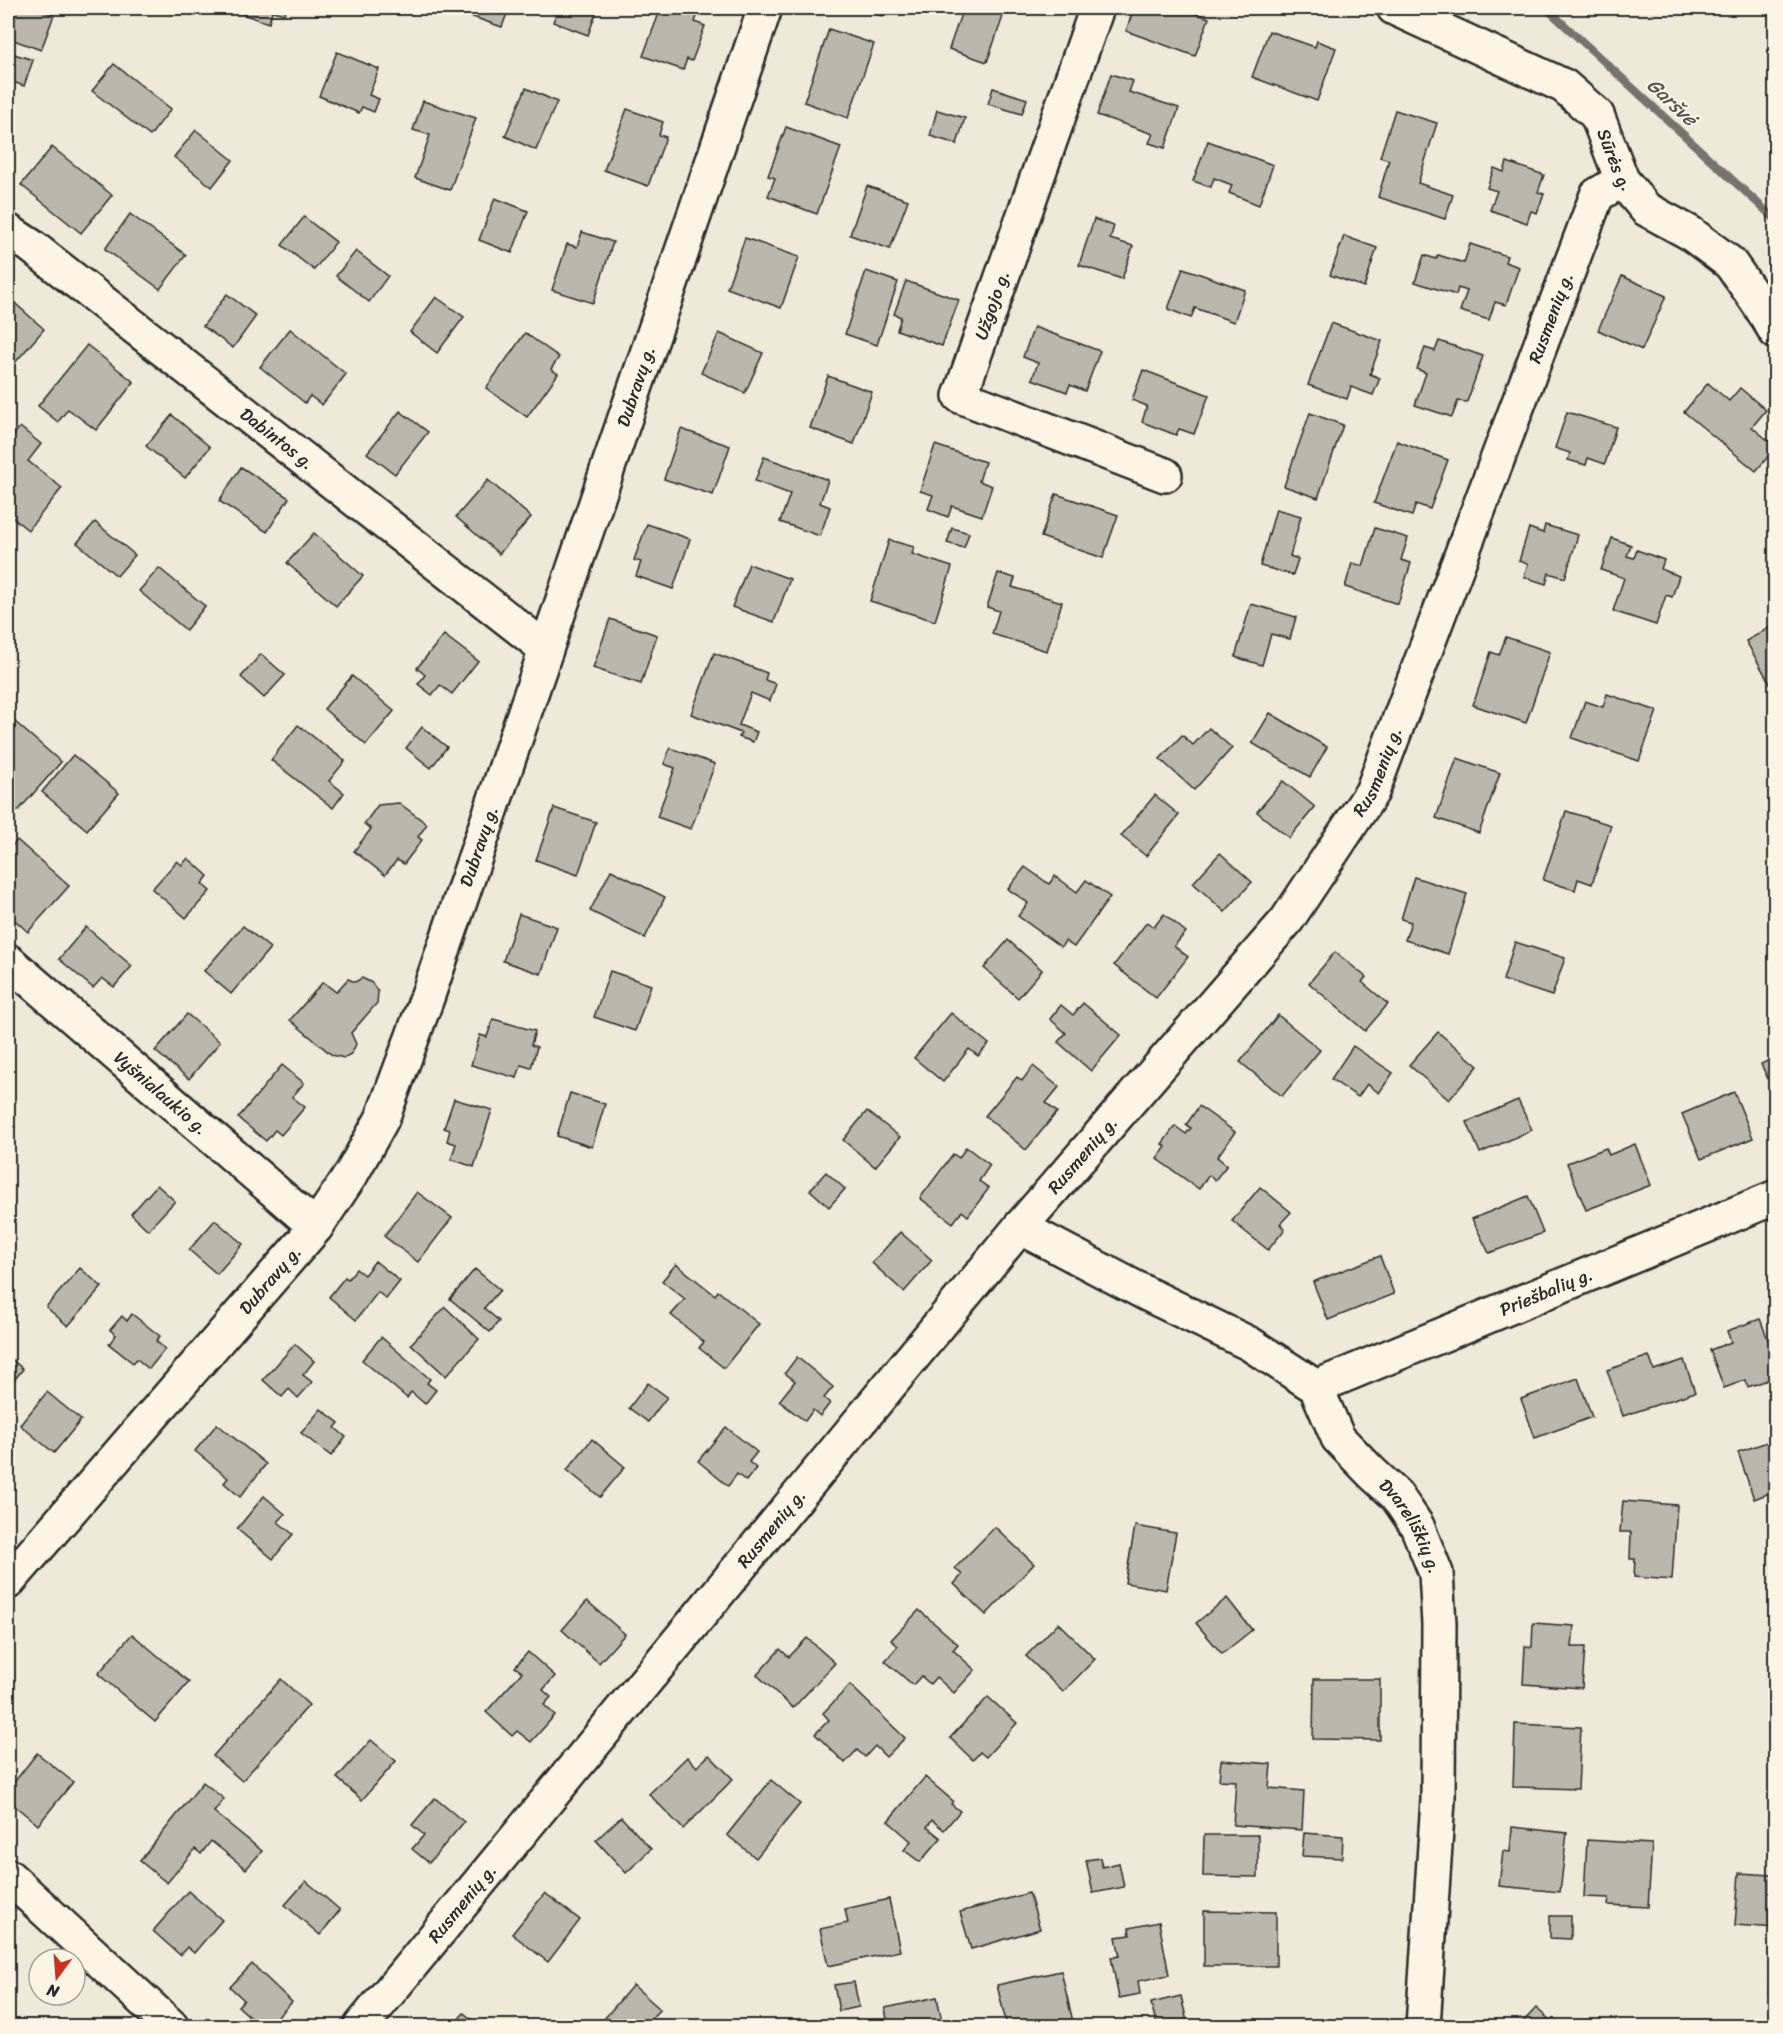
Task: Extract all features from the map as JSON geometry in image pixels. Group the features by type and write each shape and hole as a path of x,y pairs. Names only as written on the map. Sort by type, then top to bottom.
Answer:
{"street":[{"name":"Dubravų g.","path":"8,1582 316,1227 352,1173 382,1119 427,998 765,8"},
{"name":"Užgojo g.","path":"1097,8 960,396 1165,475"},
{"name":"Sūrės g.","path":"1394,8 1564,86 1597,115 1622,180 1646,209 1690,233 1730,263 1758,301 1776,332"},
{"name":"Rusmenių g.","path":"361,2026 1020,1227 1287,920 1371,792 1597,195 1622,180"},
{"name":"Dabintos g.","path":"8,231 31,246 546,649"},
{"name":"Vyšnialaukio g.","path":"8,961 316,1227"},
{"name":"Priešbalių g.","path":"1316,1387 1776,1197"},
{"path":"1020,1227 1147,1294 1250,1344 1316,1387"},
{"name":"Dvareliškių g.","path":"1316,1387 1338,1438 1371,1473 1396,1495 1417,1526 1436,1573 1439,1624 1438,1800 1423,2026"},
{"path":"8,1876 171,2026"}],"building":[{"path":"8,8 33,8 54,15 41,50 8,38"},
{"path":"226,8 287,8 284,14 272,11 269,23"},
{"path":"470,8 509,8 502,27 467,15"},
{"path":"558,8 598,8 588,35 553,22"},
{"path":"661,8 700,8 695,22 705,26 692,61 687,59 683,70 643,56"},
{"path":"854,8 886,8 883,16"},
{"path":"963,8 1006,8 987,62 949,49"},
{"path":"1134,8 1192,8 1191,12 1209,18 1195,56 1126,31"},
{"path":"829,29 874,44 848,118 804,102"},
{"path":"1269,31 1315,47 1317,41 1336,48 1317,101 1252,77"},
{"path":"8,52 33,60 24,86 8,80"},
{"path":"337,52 379,69 369,95 379,99 374,112 362,107 359,113 319,96"},
{"path":"114,64 171,109 150,136 92,91"},
{"path":"1111,74 1133,81 1129,92 1179,108 1165,148 1149,143 1153,134 1097,115"},
{"path":"526,88 557,102 536,150 505,136"},
{"path":"993,88 1027,99 1022,114 988,104"},
{"path":"423,101 476,118 450,190 415,178 430,135 413,130"},
{"path":"627,109 663,122 659,135 666,137 648,186 604,170"},
{"path":"937,110 965,118 957,144 930,136"},
{"path":"1395,110 1437,123 1418,183 1453,195 1445,219 1378,197 1389,160 1380,157"},
{"path":"786,127 841,147 817,214 768,196 775,178 768,176"},
{"path":"196,130 233,160 212,187 174,157"},
{"path":"1208,141 1273,165 1259,205 1229,193 1232,185 1214,178 1211,187 1193,181"},
{"path":"52,147 112,195 81,233 21,185"},
{"path":"1507,162 1544,175 1538,192 1544,194 1537,213 1531,211 1527,223 1490,210 1497,191 1487,188 1494,168 1504,172"},
{"path":"867,186 908,200 890,249 850,235"},
{"path":"495,198 528,211 512,253 479,240"},
{"path":"130,214 186,255 160,289 105,249"},
{"path":"304,217 336,242 314,270 282,245"},
{"path":"1094,219 1114,226 1110,239 1133,246 1122,279 1079,265"},
{"path":"582,232 613,242 593,303 552,290 567,244 577,247"},
{"path":"1344,236 1377,248 1364,287 1330,275"},
{"path":"745,238 799,257 781,308 727,288"},
{"path":"1470,244 1507,256 1505,262 1519,267 1506,305 1495,302 1489,320 1460,311 1467,291 1458,288 1456,295 1415,282 1424,255 1436,259 1438,255 1464,263"},
{"path":"356,251 388,276 369,302 336,276"},
{"path":"1183,268 1245,290 1234,322 1195,308 1191,318 1168,309"},
{"path":"866,271 898,282 877,345 845,334"},
{"path":"1622,276 1666,296 1642,350 1598,330"},
{"path":"906,281 959,300 942,346 897,330 901,317 894,314"},
{"path":"227,294 256,316 233,348 203,326"},
{"path":"8,297 44,329 14,364 8,359"},
{"path":"436,297 464,317 437,353 410,332"},
{"path":"1331,323 1382,341 1370,374 1380,378 1373,395 1351,387 1347,399 1308,385"},
{"path":"1034,327 1100,351 1085,391 1070,385 1067,392 1032,379 1038,363 1023,357"},
{"path":"290,329 346,374 322,405 310,396 305,403 260,367"},
{"path":"525,333 559,357 551,369 558,374 527,417 486,388"},
{"path":"719,333 763,353 745,393 701,373"},
{"path":"1439,341 1483,356 1467,402 1458,401 1452,417 1415,405 1426,373 1417,369 1425,348 1435,351"},
{"path":"87,345 134,382 96,430 68,409 58,422 38,406"},
{"path":"1143,370 1209,395 1194,434 1179,429 1176,435 1142,422 1147,406 1132,400"},
{"path":"828,376 872,392 854,444 810,428"},
{"path":"1708,383 1729,401 1740,388 1766,410 1752,427 1776,447 1756,471 1684,412"},
{"path":"400,411 428,432 395,474 367,453"},
{"path":"1567,412 1616,427 1605,464 1588,458 1586,465 1568,460 1570,453 1555,448"},
{"path":"1310,413 1343,425 1318,498 1284,486"},
{"path":"172,415 210,447 185,478 146,446"},
{"path":"20,427 41,444 28,461 62,488 28,530 8,514 8,442"},
{"path":"681,429 730,446 713,495 664,479"},
{"path":"1397,441 1448,460 1430,509 1416,504 1412,516 1374,503"},
{"path":"935,445 985,462 979,481 992,486 982,516 952,506 948,517 928,509 933,495 920,491"},
{"path":"764,457 828,480 820,503 830,507 820,536 780,522 790,494 755,481"},
{"path":"241,467 289,498 267,532 219,501"},
{"path":"488,480 531,517 499,554 456,517"},
{"path":"1056,494 1118,515 1103,558 1041,537"},
{"path":"1276,509 1301,516 1290,556 1298,559 1293,575 1260,566"},
{"path":"95,522 135,555 117,576 77,543"},
{"path":"647,524 690,539 673,589 636,576 641,562 634,560"},
{"path":"1545,525 1578,535 1565,578 1549,573 1546,584 1524,577 1528,564 1519,561 1529,528 1543,533"},
{"path":"952,528 969,533 964,548 947,543"},
{"path":"1375,528 1408,538 1401,560 1411,563 1398,604 1345,587 1352,563 1363,566"},
{"path":"314,533 363,576 336,606 287,563"},
{"path":"1612,538 1631,545 1627,556 1634,558 1637,550 1664,560 1661,569 1679,576 1672,597 1666,595 1656,625 1613,611 1624,578 1601,570"},
{"path":"889,540 914,547 912,554 952,567 935,621 870,601"},
{"path":"749,564 790,579 774,622 732,607"},
{"path":"159,568 205,606 186,630 139,591"},
{"path":"998,573 1015,578 1012,587 1062,602 1047,651 992,634 999,611 987,607"},
{"path":"1251,604 1296,617 1290,639 1271,634 1262,665 1235,657"},
{"path":"610,619 657,635 641,684 593,668"},
{"path":"1774,625 1776,688 1773,689 1746,641"},
{"path":"444,635 478,661 452,694 440,685 432,695 418,684 425,675 417,668"},
{"path":"1506,637 1550,652 1526,723 1473,705 1491,652 1499,655"},
{"path":"714,653 767,673 765,680 776,684 770,701 751,693 739,725 757,732 753,742 739,737 741,733 691,714"},
{"path":"261,654 285,675 264,698 241,677"},
{"path":"352,676 394,711 366,745 324,709"},
{"path":"1607,694 1657,711 1639,761 1572,738 1585,701 1603,707"},
{"path":"1270,713 1327,747 1310,777 1252,743"},
{"path":"14,721 61,762 18,811 8,803 8,794 15,785 8,778 8,728"},
{"path":"298,725 345,761 329,781 344,793 333,808 271,760"},
{"path":"422,727 447,747 431,768 406,748"},
{"path":"1209,728 1232,748 1194,790 1160,759 1182,735 1193,745"},
{"path":"670,748 715,764 691,829 657,817 675,768 664,764"},
{"path":"73,755 119,793 87,830 42,792"},
{"path":"1457,758 1500,773 1479,833 1436,818"},
{"path":"1283,781 1315,807 1289,838 1257,812"},
{"path":"1155,795 1179,815 1146,856 1121,836"},
{"path":"399,803 427,824 418,837 422,840 404,864 397,860 385,875 354,851 371,829 364,824 378,805"},
{"path":"554,808 596,822 578,875 536,860"},
{"path":"1566,811 1611,825 1592,884 1578,879 1575,890 1543,880"},
{"path":"17,840 69,886 28,932 8,914 8,851"},
{"path":"1220,853 1252,882 1225,912 1193,883"},
{"path":"188,858 208,876 202,884 210,891 186,918 152,889 177,861 182,865"},
{"path":"1025,867 1049,884 1055,876 1077,892 1086,880 1110,897 1074,947 1065,941 1061,947 1018,916 1028,903 1008,889"},
{"path":"611,870 665,897 645,938 590,911"},
{"path":"1414,877 1467,894 1448,954 1405,940 1411,922 1401,919"},
{"path":"519,914 557,927 541,974 503,961"},
{"path":"1164,914 1186,932 1174,946 1188,957 1156,998 1114,965 1147,922 1154,927"},
{"path":"243,926 270,948 231,994 204,971"},
{"path":"86,927 132,966 114,987 102,978 93,988 59,959"},
{"path":"1008,940 1042,970 1018,998 984,968"},
{"path":"1515,942 1565,958 1552,996 1503,980"},
{"path":"1335,952 1366,977 1362,982 1388,1004 1365,1031 1309,983"},
{"path":"610,971 651,985 635,1031 594,1017"},
{"path":"362,978 372,983 378,992 377,1003 351,1033 356,1044 352,1053 344,1058 332,1055 290,1020 323,982 336,992 348,979 355,982"},
{"path":"1083,1003 1121,1035 1091,1071 1058,1042 1066,1033 1050,1019 1061,1005 1073,1015"},
{"path":"951,1013 989,1044 978,1056 969,1049 943,1082 914,1058"},
{"path":"187,1014 220,1042 189,1079 155,1051"},
{"path":"1278,1015 1320,1050 1282,1096 1240,1062"},
{"path":"493,1019 535,1031 531,1045 537,1047 531,1068 521,1065 517,1078 471,1065 480,1035 487,1037"},
{"path":"1438,1032 1478,1066 1449,1100 1409,1065"},
{"path":"1353,1046 1393,1073 1379,1093 1367,1084 1358,1097 1331,1079"},
{"path":"1776,1057 1776,1096 1761,1064"},
{"path":"282,1065 304,1083 292,1097 305,1107 281,1135 275,1130 266,1141 238,1118"},
{"path":"1033,1066 1059,1087 1046,1103 1057,1112 1026,1150 985,1116 1017,1077 1022,1081"},
{"path":"1734,1092 1753,1138 1701,1159 1682,1114"},
{"path":"570,1093 605,1104 592,1147 557,1136"},
{"path":"454,1099 492,1110 474,1167 451,1159 456,1144 447,1141 450,1130 444,1128"},
{"path":"1518,1100 1532,1130 1480,1153 1467,1122"},
{"path":"1199,1106 1235,1132 1217,1157 1227,1165 1215,1180 1209,1175 1199,1189 1157,1159 1166,1147 1162,1144 1175,1126 1186,1134 1191,1128 1186,1125"},
{"path":"867,1111 900,1137 875,1167 843,1140"},
{"path":"1635,1144 1651,1185 1586,1210 1567,1163 1606,1148 1609,1155"},
{"path":"966,1147 990,1165 979,1181 989,1188 968,1216 962,1211 953,1223 920,1198 953,1154 959,1158"},
{"path":"826,1172 845,1189 829,1207 810,1190"},
{"path":"157,1185 175,1201 148,1230 131,1214"},
{"path":"1260,1187 1291,1212 1280,1224 1285,1229 1268,1250 1232,1221"},
{"path":"417,1192 452,1218 418,1262 384,1236"},
{"path":"1528,1196 1543,1233 1489,1253 1472,1219"},
{"path":"215,1220 243,1244 217,1274 189,1250"},
{"path":"900,1232 932,1260 904,1292 872,1263"},
{"path":"1380,1256 1394,1294 1328,1320 1313,1282"},
{"path":"375,1261 400,1281 386,1299 378,1292 356,1320 329,1297 345,1277 348,1279 356,1269 364,1275"},
{"path":"676,1264 715,1295 718,1291 759,1324 724,1368 699,1348 704,1342 671,1315 685,1299 662,1281"},
{"path":"80,1268 102,1287 68,1326 46,1307"},
{"path":"475,1269 500,1290 484,1308 499,1321 490,1332 450,1299"},
{"path":"445,1307 479,1339 446,1376 411,1344"},
{"path":"132,1314 160,1336 156,1341 165,1349 149,1369 137,1359 133,1363 109,1344 116,1335 110,1330 122,1316 127,1321"},
{"path":"1760,1319 1776,1360 1776,1377 1748,1387 1746,1380 1724,1388 1710,1350 1731,1342 1727,1331"},
{"path":"381,1337 430,1379 427,1383 436,1390 425,1404 411,1392 407,1398 362,1360"},
{"path":"295,1344 314,1361 303,1375 312,1382 298,1398 289,1389 282,1397 263,1380"},
{"path":"8,1356 23,1369 8,1388"},
{"path":"1649,1356 1654,1370 1684,1360 1695,1392 1623,1416 1607,1370"},
{"path":"797,1357 833,1387 824,1398 830,1403 820,1416 813,1410 805,1421 779,1401 795,1381 785,1373"},
{"path":"1578,1378 1592,1417 1535,1438 1521,1399"},
{"path":"648,1383 667,1397 648,1422 629,1408"},
{"path":"47,1392 81,1420 54,1453 20,1425"},
{"path":"321,1409 339,1423 335,1428 346,1437 331,1456 301,1433"},
{"path":"217,1424 266,1464 240,1497 224,1483 228,1478 195,1451"},
{"path":"726,1427 757,1452 749,1462 756,1468 746,1481 737,1474 728,1486 698,1461"},
{"path":"592,1439 625,1467 600,1497 567,1470"},
{"path":"1776,1439 1776,1476 1771,1478 1775,1491 1754,1499 1738,1452"},
{"path":"264,1496 285,1514 278,1522 293,1534 273,1559 237,1529"},
{"path":"1623,1501 1677,1505 1672,1580 1634,1577 1635,1559 1630,1559 1631,1532 1620,1532"},
{"path":"1135,1526 1176,1533 1166,1590 1125,1583"},
{"path":"995,1527 1034,1564 986,1615 954,1584 962,1575 955,1568"},
{"path":"1227,1598 1252,1630 1222,1654 1196,1623"},
{"path":"587,1601 625,1634 599,1663 562,1630"},
{"path":"919,1610 958,1644 953,1650 975,1670 954,1693 936,1677 930,1684 921,1676 913,1685 885,1661 898,1646 891,1640"},
{"path":"1058,1623 1095,1659 1063,1692 1026,1656"},
{"path":"1533,1623 1574,1626 1572,1647 1585,1647 1582,1688 1523,1684 1525,1646 1532,1647"},
{"path":"132,1634 189,1682 155,1722 98,1674"},
{"path":"807,1638 835,1663 793,1708 757,1675 780,1649 789,1657"},
{"path":"528,1652 555,1676 543,1690 551,1697 544,1705 555,1715 531,1742 517,1731 512,1736 486,1712 522,1672 515,1667"},
{"path":"281,1679 309,1705 242,1781 213,1756"},
{"path":"1314,1679 1380,1679 1380,1740 1313,1739"},
{"path":"850,1685 905,1738 886,1757 875,1746 865,1757 857,1750 845,1763 815,1734 829,1720 823,1713"},
{"path":"988,1697 1017,1723 986,1757 980,1752 973,1760 950,1738"},
{"path":"1515,1724 1581,1727 1578,1789 1513,1787"},
{"path":"371,1740 396,1761 362,1800 337,1778"},
{"path":"37,1753 73,1782 38,1825 8,1800 8,1790"},
{"path":"709,1755 733,1779 683,1829 649,1794 687,1757 697,1767"},
{"path":"1221,1760 1271,1764 1269,1788 1304,1791 1302,1830 1233,1825 1236,1781 1219,1780"},
{"path":"925,1777 953,1801 951,1804 960,1811 944,1830 932,1820 927,1827 941,1838 920,1862 904,1850 911,1841 888,1821"},
{"path":"771,1780 800,1804 756,1858 727,1835"},
{"path":"203,1782 224,1799 214,1812 262,1851 246,1869 211,1841 201,1854 195,1849 167,1883 140,1861"},
{"path":"435,1798 464,1822 429,1863 412,1849 424,1835 412,1825"},
{"path":"621,1817 651,1849 626,1873 596,1840"},
{"path":"1512,1827 1567,1833 1560,1892 1499,1886 1503,1851 1510,1852"},
{"path":"1304,1833 1343,1836 1342,1858 1302,1856"},
{"path":"1204,1835 1258,1835 1258,1877 1203,1876"},
{"path":"1587,1840 1652,1844 1648,1907 1608,1905 1609,1898 1584,1897"},
{"path":"1100,1858 1102,1867 1119,1863 1124,1887 1093,1893 1086,1860"},
{"path":"1739,1873 1772,1875 1771,1895 1776,1895 1776,1928 1735,1925"},
{"path":"306,1881 340,1910 320,1935 285,1905"},
{"path":"188,1891 222,1920 194,1953 187,1947 180,1955 153,1931"},
{"path":"545,1893 580,1920 548,1962 512,1934"},
{"path":"1029,1893 1040,1929 971,1949 960,1912"},
{"path":"889,1899 900,1951 828,1966 820,1929 848,1923 845,1909"},
{"path":"1204,1911 1276,1912 1276,1966 1204,1966"},
{"path":"1550,1916 1571,1916 1571,1939 1550,1938"},
{"path":"1159,1922 1169,1975 1138,1981 1140,1994 1119,1998 1111,1957 1120,1956 1116,1937 1130,1935 1129,1928"},
{"path":"1770,1961 1776,1961 1776,1995 1769,1995"},
{"path":"252,1964 292,2002 269,2026 260,2026 238,2006 244,2000 230,1987"},
{"path":"1061,1971 1074,2026 1007,2026 997,1985"},
{"path":"854,1982 859,2007 839,2011 834,1985"},
{"path":"633,1985 660,2009 644,2026 598,2026"},
{"path":"1181,1996 1188,2026 1157,2026 1151,2003"},
{"path":"937,1997 943,2026 882,2026 888,2025 885,2008"},
{"path":"1536,2008 1557,2026 1519,2026"},
{"path":"464,2013 479,2026 452,2026"}],"waterway":[{"name":"Garšvė","path":"1546,8 1776,220"}]}
